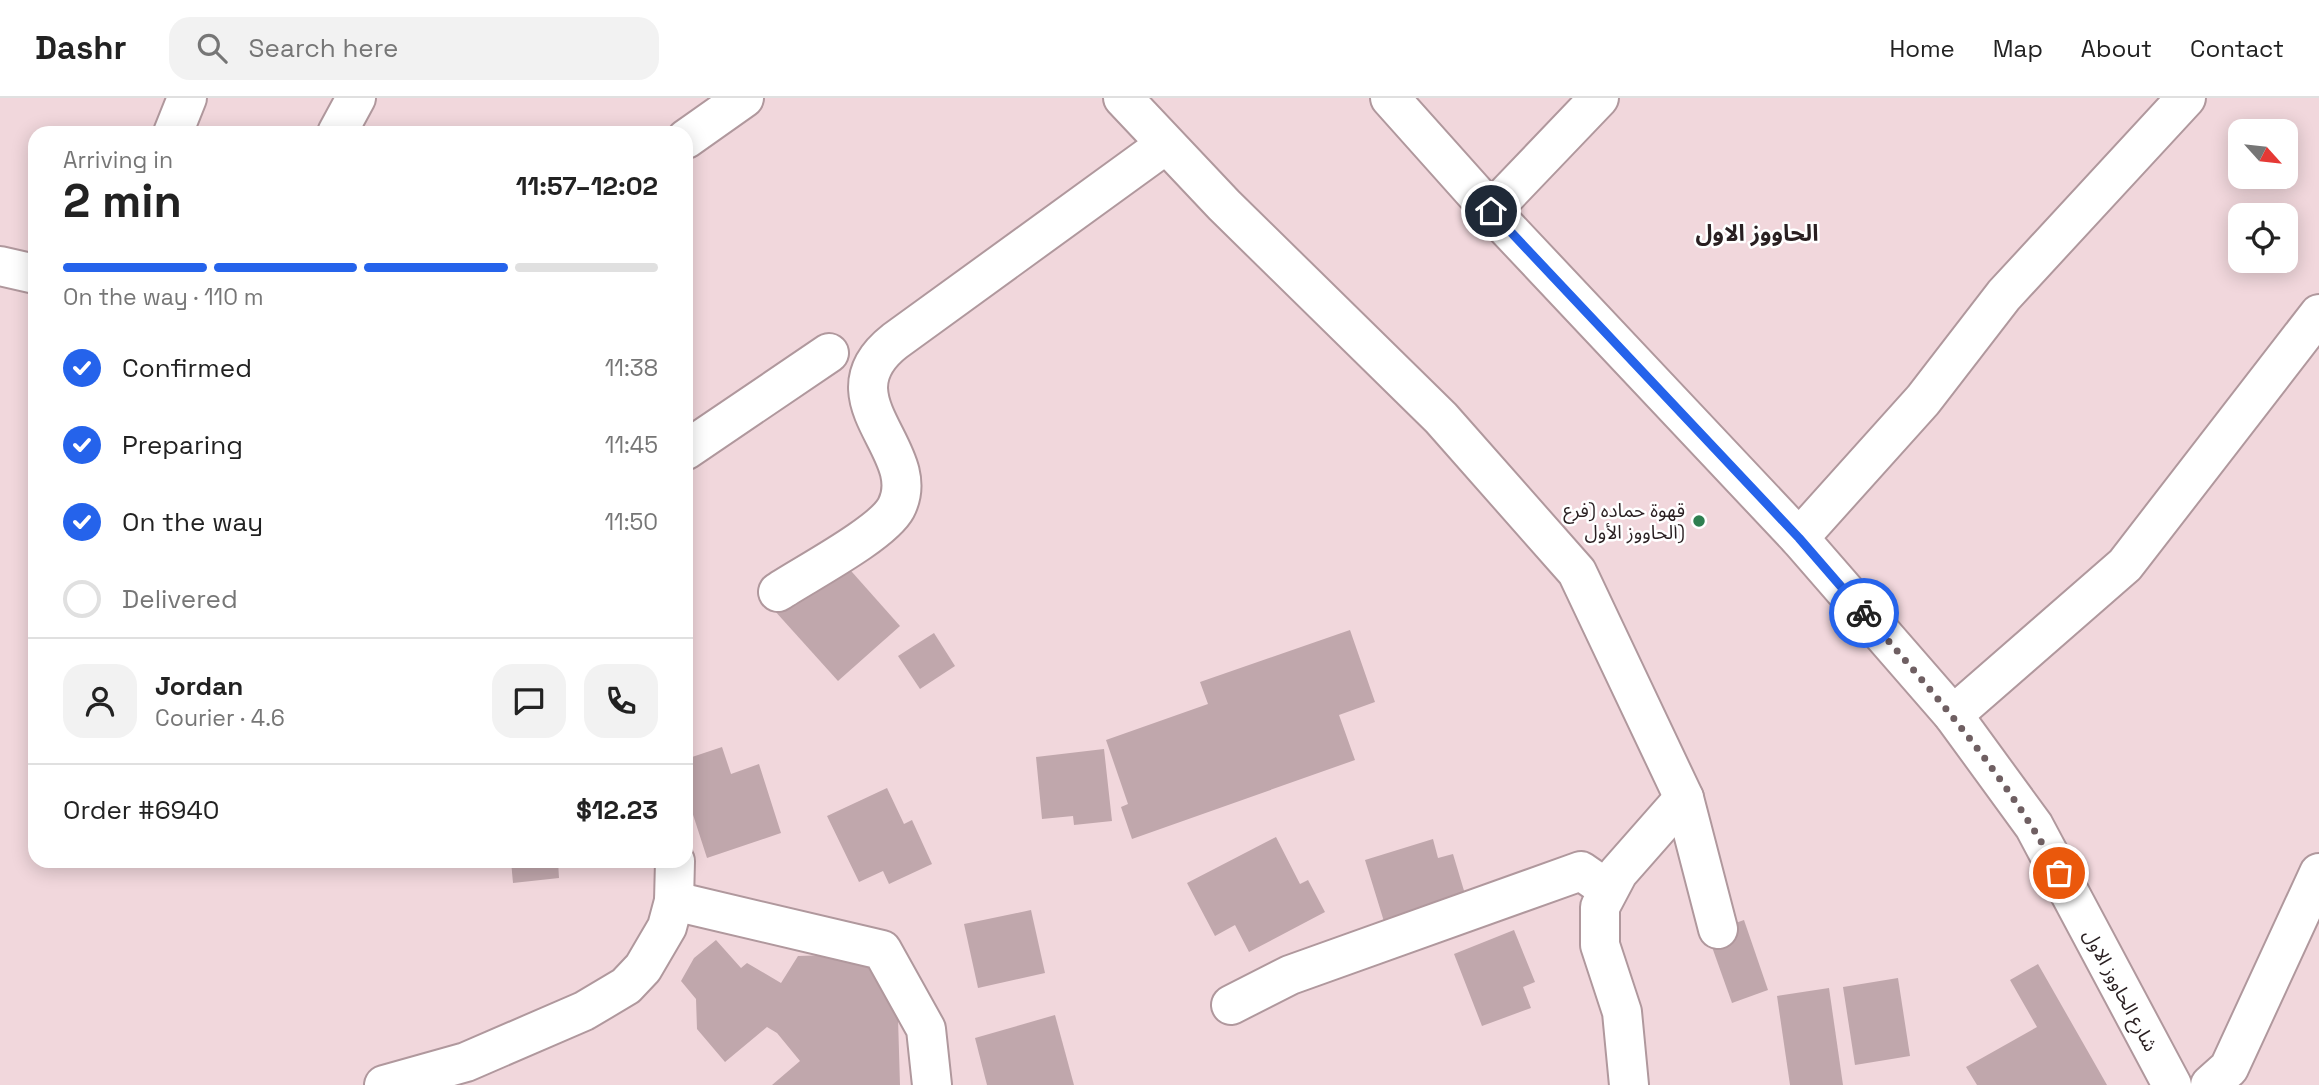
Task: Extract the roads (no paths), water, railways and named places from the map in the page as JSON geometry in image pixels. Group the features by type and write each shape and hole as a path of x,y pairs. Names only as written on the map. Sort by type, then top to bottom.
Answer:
{"street":[{"path":"176,126 187,98"},
{"path":"341,126 356,98"},
{"path":"693,134 744,98"},
{"path":"1123,98 1166,145 1441,418 1577,572 1684,798 1718,929"},
{"name":"شارع الحاووز الاول","path":"1390,98 1491,211 1799,538 1953,715 2034,826 2172,1085"},
{"path":"1491,211 1600,98"},
{"path":"1799,538 1923,400 2004,295 2186,98"},
{"path":"778,592 878,528 896,508 902,490 901,472 874,419 869,397 871,375 881,355 895,341 1166,145"},
{"path":"0,266 28,272"},
{"path":"1953,715 2125,565 2319,314"},
{"path":"693,445 829,353"},
{"path":"1629,1085 1622,1012 1600,945 1599,916 1607,889 1684,798"},
{"path":"384,1085 466,1062 606,1000 643,968 667,927 674,901 675,868"},
{"path":"1231,1004 1290,975 1581,871 1607,889"},
{"path":"2210,1085 2229,1068 2319,873"},
{"path":"674,901 882,950 926,1029 932,1085"}],"place":[{"name":"قهوة حماده (فرع الحاووز الأول)","path":"1699,521"}],"district":[{"name":"الحاووز الاول","path":"1757,233"}]}
